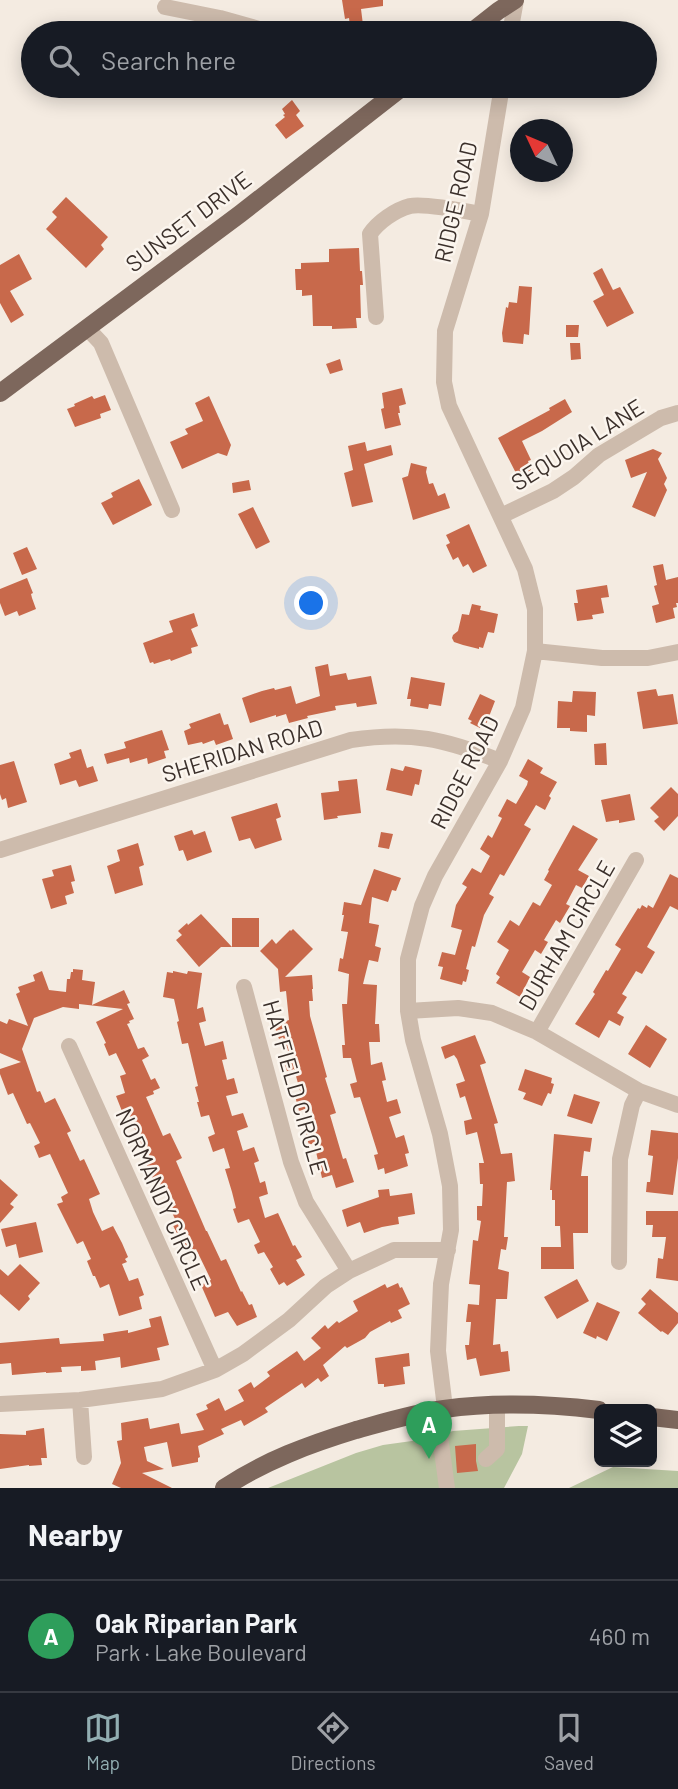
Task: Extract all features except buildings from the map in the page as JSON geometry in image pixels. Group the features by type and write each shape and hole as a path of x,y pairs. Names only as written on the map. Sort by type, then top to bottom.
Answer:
{"main road":[{"path":"485,21 515,0"},
{"name":"SUNSET DRIVE","path":"0,393 240,214 389,98"},
{"path":"224,1488 283,1456 329,1438 416,1414 445,1408 497,1405 570,1406 594,1409"},
{"path":"657,1418 678,1420"}],"street":[{"path":"512,21 515,0"},
{"path":"165,7 233,21"},
{"name":"RIDGE ROAD","path":"447,1488 440,1436 445,1408 438,1351 441,1284 451,1230 450,1186 440,1134 413,1040 408,1011 408,959 422,906 435,876 500,761 523,708 535,652 535,609 525,569 449,406 444,382 445,331 481,214 500,98"},
{"path":"376,317 370,234 374,227 412,205 481,214"},
{"path":"87,328 101,343 172,510"},
{"name":"SEQUOIA LANE","path":"501,516 553,491 575,477 599,455 661,418 678,413"},
{"path":"535,652 602,658 648,658 678,652"},
{"name":"SHERIDAN ROAD","path":"0,849 351,740 380,736 419,737 461,746 500,761"},
{"name":"DURHAM CIRCLE","path":"537,1032 636,860"},
{"name":"HATFIELD CIRCLE","path":"244,987 290,1162 306,1202 349,1271"},
{"path":"408,1011 458,1008 492,1013 537,1032 639,1091 678,1104"},
{"name":"NORMANDY CIRCLE","path":"69,1046 215,1370"},
{"path":"619,1262 620,1159 632,1105 639,1091"},
{"path":"0,1404 80,1400 162,1390 215,1370 243,1354 289,1320 326,1286 349,1271 394,1250 448,1250"},
{"path":"80,1400 84,1457"},
{"path":"486,1459 497,1449 497,1405"}],"green space":[{"path":"528,1426 522,1454 504,1488 268,1488 383,1445 419,1440 453,1431"},
{"path":"613,1467 678,1471 678,1488 569,1488"}],"place":[{"name":"Oak Riparian Park","path":"429,1459"}]}
